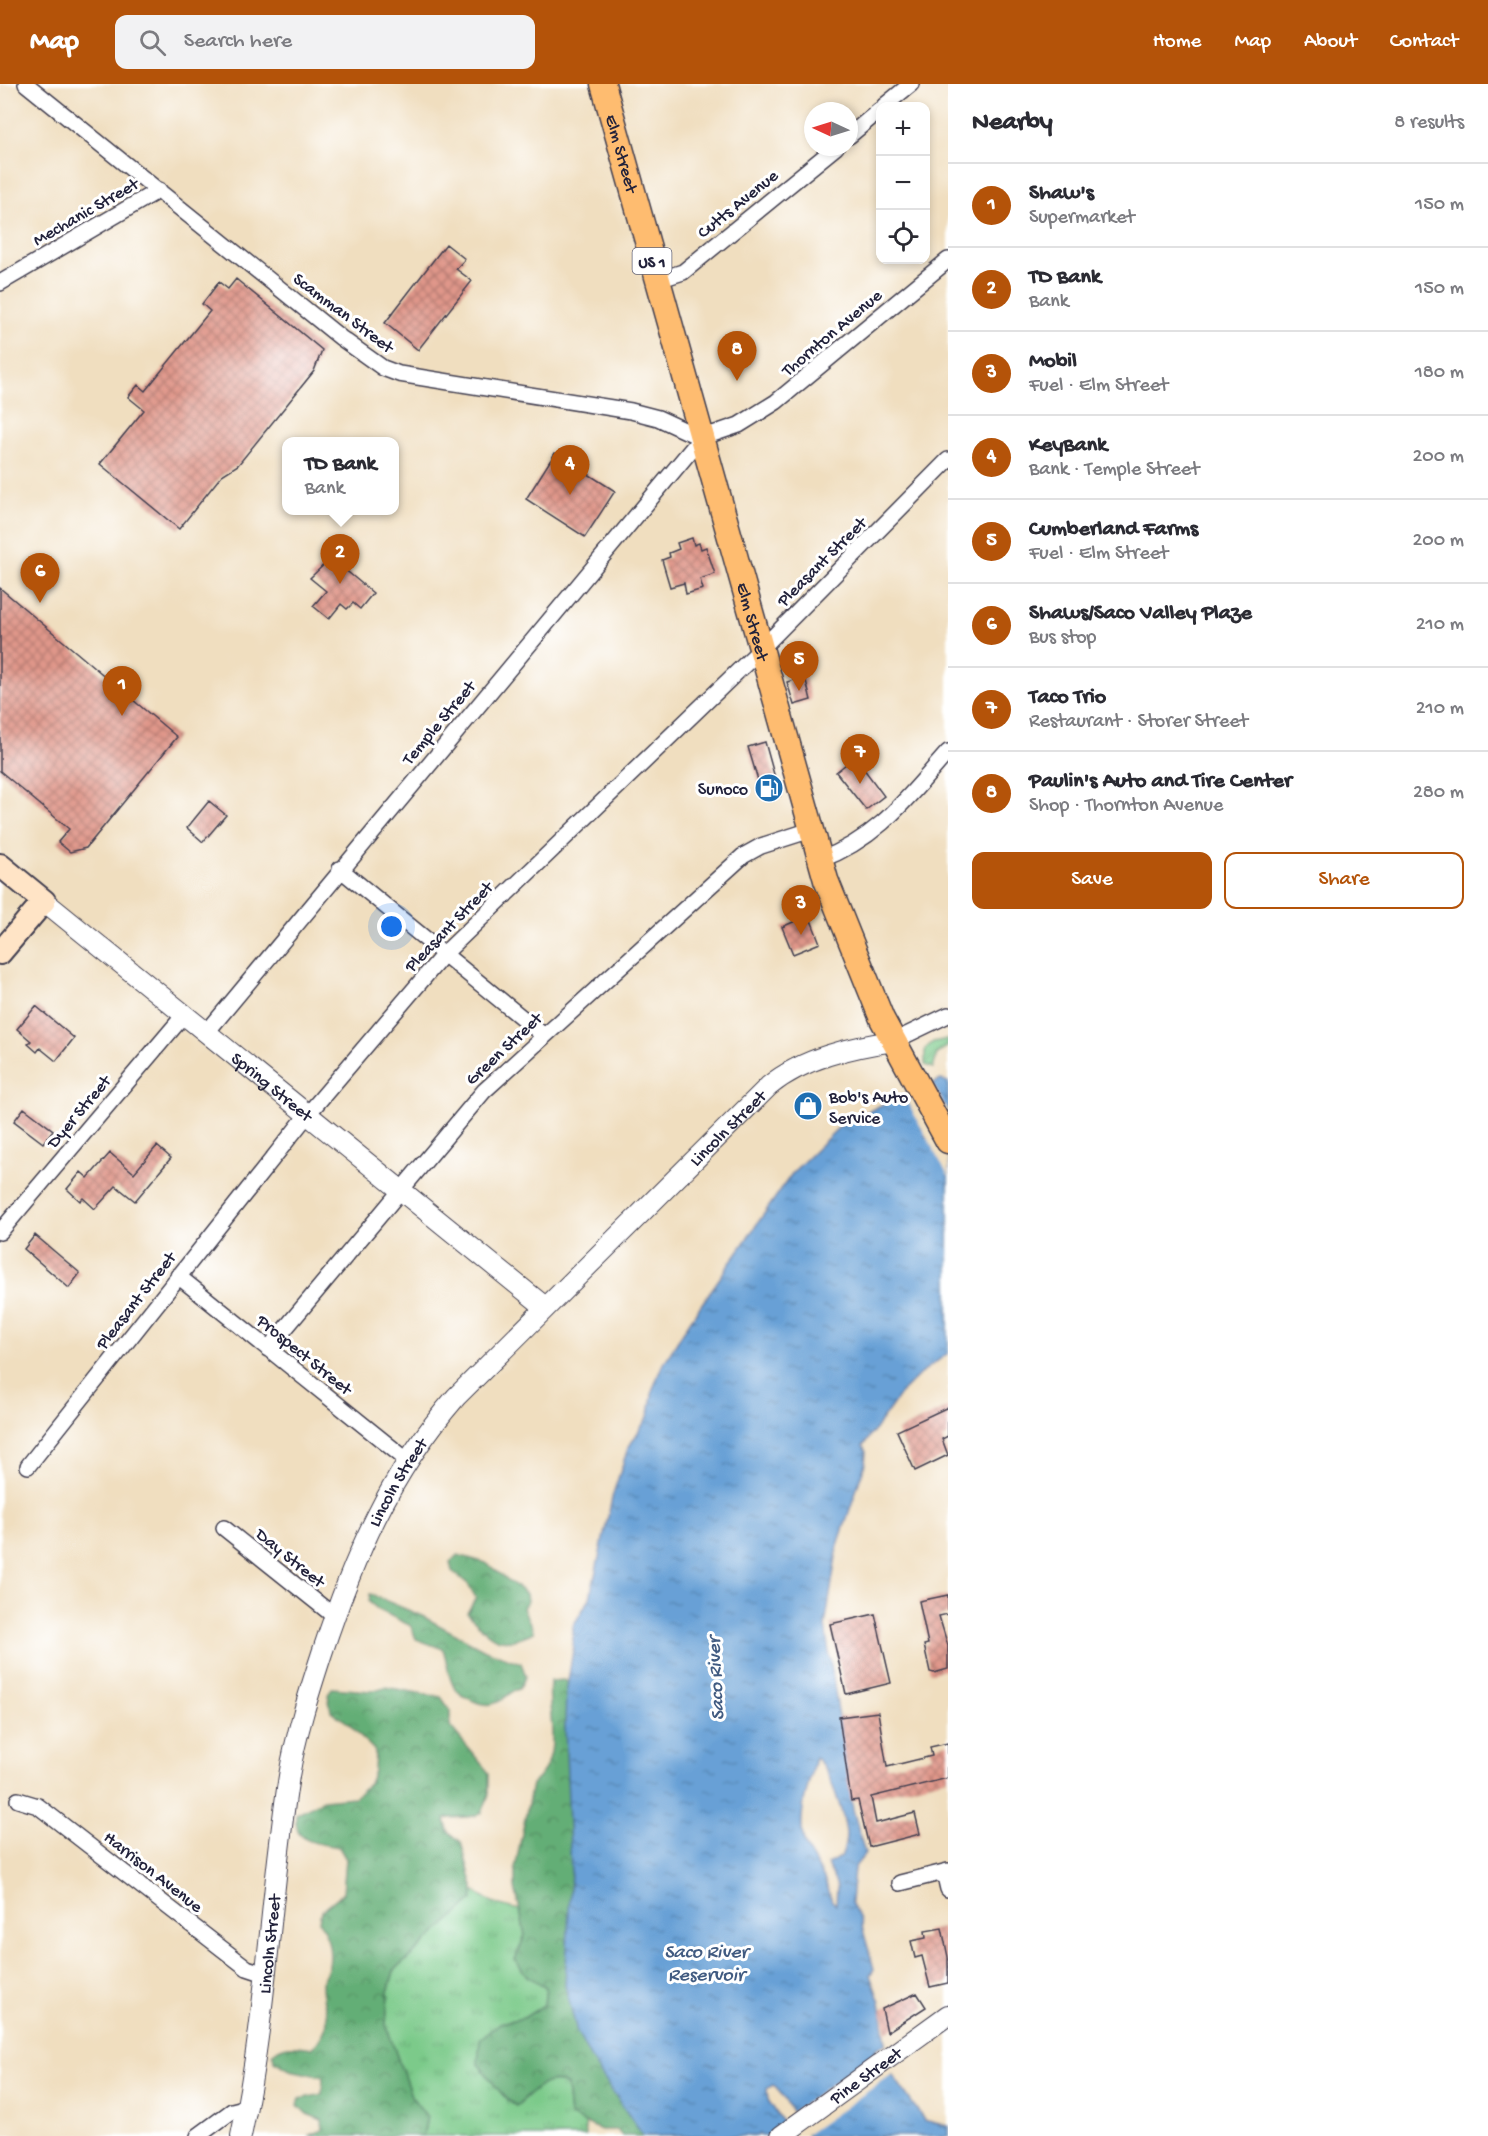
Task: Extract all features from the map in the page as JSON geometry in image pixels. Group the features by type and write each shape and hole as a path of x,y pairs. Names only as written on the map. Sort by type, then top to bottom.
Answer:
{"main road":[{"name":"Elm Street","path":"603,84 820,860 846,936 894,1041 948,1141"},
{"name":"Spring Street","path":"0,865 44,901"},
{"path":"0,953 44,901"}],"street":[{"name":"Scamman Street","path":"26,84 342,338 383,368 424,380 631,411 658,418 701,438"},
{"path":"889,102 911,84"},
{"path":"858,128 876,113"},
{"name":"Cutts Avenue","path":"658,280 683,272 825,156"},
{"name":"Mechanic Street","path":"0,283 159,190"},
{"name":"Thornton Avenue","path":"701,438 739,425 776,402 948,260"},
{"name":"Temple Street","path":"207,1032 340,869 701,438"},
{"name":"Pleasant Street","path":"28,1467 308,1114 445,953 760,650 948,460"},
{"path":"820,860 851,848 879,827 948,752"},
{"name":"Green Street","path":"268,1349 479,1096 543,1035 743,856 761,846 811,830"},
{"path":"340,869 543,1035"},
{"name":"Spring Street","path":"44,901 545,1307"},
{"name":"Dyer Street","path":"0,1232 185,1014"},
{"path":"894,1041 948,1015"},
{"name":"Lincoln Street","path":"242,2136 266,1974 292,1762 310,1691 334,1616 363,1542 389,1490 456,1397 777,1080 812,1061 869,1044 894,1041"},
{"name":"Prospect Street","path":"178,1276 408,1461"},
{"name":"Day Street","path":"224,1528 334,1616"},
{"name":"Harrison Avenue","path":"18,1800 38,1806 247,1968 266,1974"},
{"path":"900,1883 946,1871 948,1889"},
{"name":"Pine Street","path":"781,2136 948,2015"},
{"path":"198,2136 232,2111 248,2107"}],"green space":[{"path":"948,1039 948,1046 937,1054 933,1068 925,1065 925,1049 933,1042"},
{"path":"458,1555 486,1563 526,1594 527,1601 523,1608 534,1632 512,1640 497,1639 467,1613 476,1598 468,1584 452,1571 450,1562"},
{"path":"370,1594 422,1616 485,1650 521,1663 526,1676 519,1689 498,1702 490,1704 476,1702 459,1693 451,1682 443,1649 416,1639 411,1626 379,1610 369,1602"},
{"path":"564,1680 580,1691 660,2136 622,2136 617,2130 601,2130 570,2116 567,2085 560,2082 553,2081 540,2086 516,2106 500,2092 478,2064 480,2039 500,2023 524,2018 544,2005 546,1987 527,1976 515,1960 525,1935 515,1887 515,1868 532,1784 549,1761 552,1749 550,1681"},
{"path":"385,1687 441,1697 450,1710 450,1726 489,1773 489,1794 482,1813 445,1819 448,1831 461,1842 474,1890 473,1900 394,1971 388,1992 386,2025 411,2096 427,2117 423,2136 308,2136 323,2130 322,2120 307,2114 298,2105 300,2099 322,2094 323,2077 290,2070 274,2061 273,2053 287,2046 313,2048 325,2028 327,2015 322,1982 330,1953 319,1921 321,1911 343,1893 346,1859 339,1847 307,1840 302,1836 296,1824 296,1814 323,1800 354,1797 369,1784 374,1771 375,1751 348,1723 331,1711 328,1695 332,1688 371,1691"},
{"path":"474,1890 492,1903 520,1910 525,1935 515,1960 527,1976 546,1987 544,2005 524,2018 500,2023 478,2064 500,2092 516,2106 546,2083 560,2082 567,2085 570,2116 585,2122 586,2136 423,2136 427,2117 411,2096 386,2025 388,1992 394,1971 472,1900"}],"water":[{"name":"Saco River Reservoir","path":"941,1080 948,1082 948,1122 925,1135 926,1137 948,1125 948,1353 920,1374 901,1393 863,1446 866,1452 865,1464 838,1545 825,1626 853,1809 865,1854 854,1868 851,1902 860,1919 874,1969 870,1975 880,2002 886,2043 875,2049 924,2120 948,2126 948,2136 808,2136 773,2085 767,2089 768,2100 792,2136 761,2136 759,2134 757,2136 643,2136 592,2061 577,2032 565,1985 571,1873 565,1727 566,1694 573,1650 573,1626 590,1598 613,1494 628,1448 649,1415 653,1389 661,1368 690,1321 793,1172 840,1126 887,1102","holes":["815,1758 831,1781 846,1834 841,1857 827,1864 837,1886 836,1904 832,1901 825,1881 808,1851 802,1830 806,1792"]}],"pier":[{"path":"931,1081 948,1112 948,1176 903,1094"},
{"path":"879,2050 894,2073 804,2136 790,2114"}],"building":[{"path":"446,244 465,259 456,269 472,281 418,350 385,323"},
{"path":"236,279 322,350 314,371 238,465 222,475 179,529 100,464 144,410 128,397 138,385 145,391 210,311 202,304 219,282 228,289"},
{"path":"555,453 615,491 585,537 526,499"},
{"path":"692,538 694,545 699,543 701,549 706,547 715,574 700,579 703,589 686,594 684,583 670,587 662,560 670,557 669,553 679,549 677,543"},
{"path":"331,558 373,593 360,609 353,603 347,609 341,604 329,619 313,606 326,591 310,578"},
{"path":"0,588 177,737 86,848 70,852 58,842 69,829 0,771"},
{"path":"805,677 811,700 794,705 787,682"},
{"path":"765,742 780,796 764,800 748,747"},
{"path":"855,757 884,796 866,810 836,772"},
{"path":"209,801 226,815 203,842 187,828"},
{"path":"809,915 820,943 793,954 782,927"},
{"path":"36,1006 74,1038 56,1061 40,1048 37,1052 28,1044 31,1041 17,1029"},
{"path":"24,1108 53,1130 43,1143 14,1121"},
{"path":"157,1146 171,1158 135,1201 116,1186 95,1209 83,1198 80,1201 67,1189 81,1172 88,1178 110,1153 134,1173"},
{"path":"35,1235 80,1273 69,1288 24,1249"},
{"path":"948,1407 948,1436 942,1439 948,1455 915,1471 897,1431"},
{"path":"948,1595 948,1614 939,1616 948,1646 948,1669 934,1673 930,1672 924,1645 928,1644 919,1601"},
{"path":"875,1614 891,1683 846,1694 830,1624"},
{"path":"878,1712 887,1767 932,1756 930,1747 948,1743 948,1778 871,1797 876,1823 915,1813 920,1834 869,1847 858,1800 851,1801 839,1717"},
{"path":"942,1928 948,1957 948,1983 930,1987 922,1956 915,1958 911,1941 926,1938 925,1931"},
{"path":"917,1993 926,2007 887,2032 882,2009"}],"place":[{"name":"Paulin's Auto and Tire Center","path":"737,381"},
{"name":"KeyBank","path":"570,495"},
{"name":"TD Bank","path":"340,584"},
{"name":"Shaws/Saco Valley Plaze","path":"40,603"},
{"name":"Cumberland Farms","path":"799,691"},
{"name":"Shaw's","path":"122,716"},
{"name":"Taco Trio","path":"860,784"},
{"name":"Sunoco","path":"769,788"},
{"name":"Mobil","path":"801,935"},
{"name":"Bob's Auto Service","path":"808,1106"}],"water label":[{"name":"Saco River","path":"714,1679"}]}
